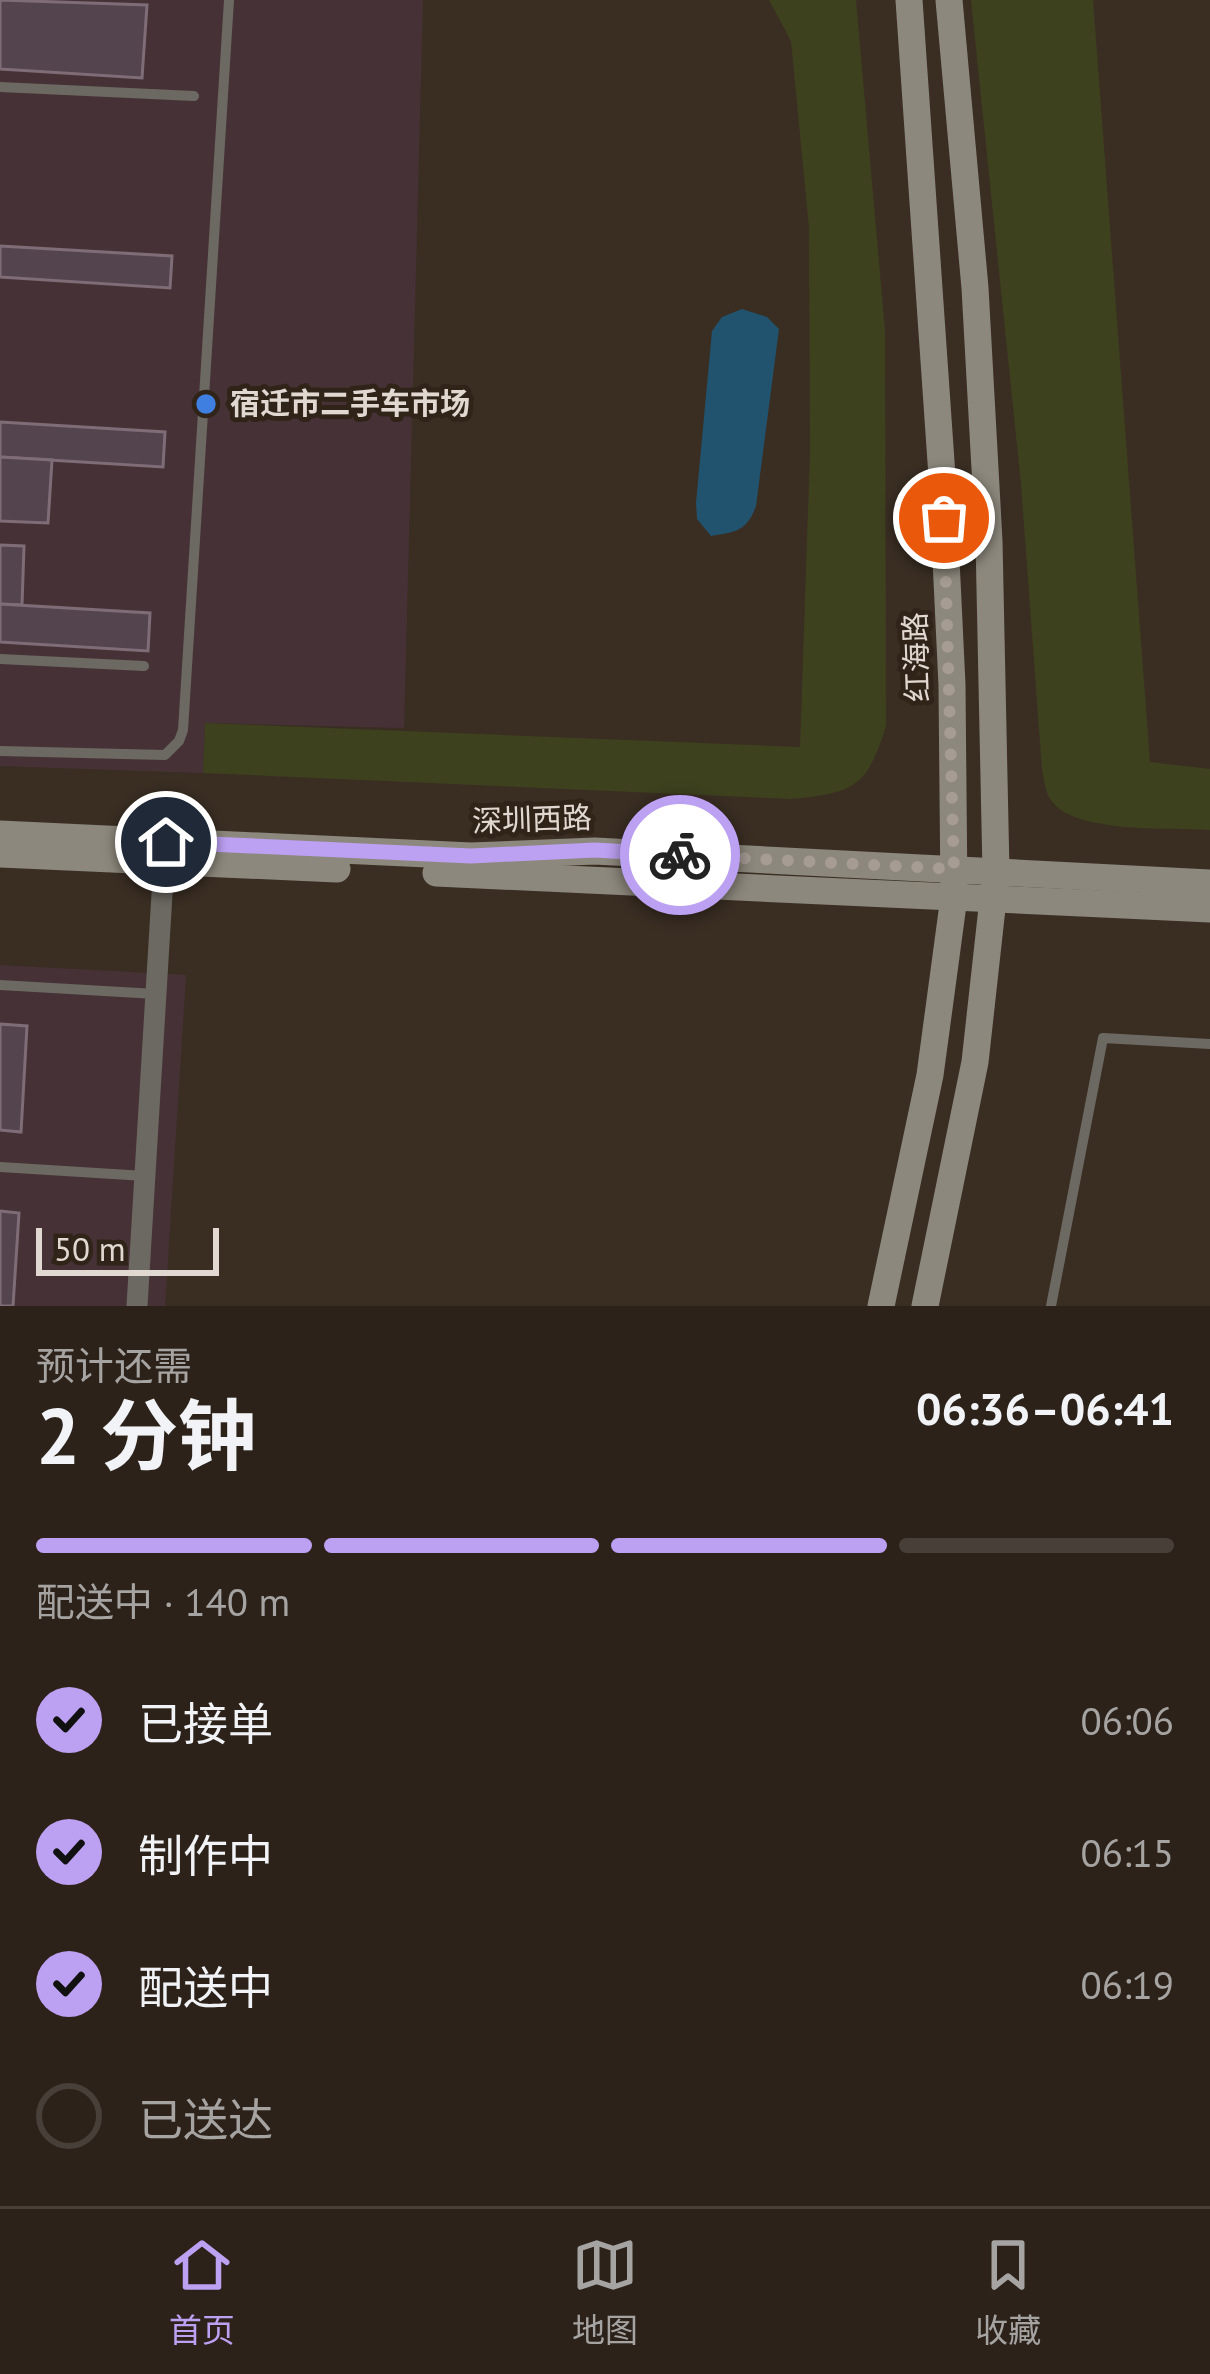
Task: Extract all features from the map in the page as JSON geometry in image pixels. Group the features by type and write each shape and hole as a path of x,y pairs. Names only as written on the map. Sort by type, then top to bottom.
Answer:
{"street":[{"name":"红海路","path":"881,1306 930,1075 954,883 952,686 942,476 909,0"},
{"path":"925,1306 975,1062 995,885 989,542 974,288 949,0"},
{"name":"深圳西路","path":"0,834 471,856 595,850 954,883"},
{"name":"深圳西路","path":"0,854 995,885 1210,883"},
{"path":"137,1306 164,861"},
{"name":"深圳西路","path":"995,885 1210,909"}],"lane":[{"path":"0,751 165,755 183,730 229,0"},
{"path":"0,87 194,96"},
{"path":"0,659 144,666"},
{"path":"0,985 156,994"},
{"path":"1051,1306 1103,1038 1210,1044"},
{"path":"0,1167 145,1176"}],"shaded area":[{"name":"宿迁市二手车市场","path":"0,0 423,0 404,728 205,723 203,773 0,766"},
{"path":"0,965 186,975 165,1306 0,1306"}],"green space":[{"path":"769,0 856,0 885,331 886,726 864,774 830,794 791,799 203,773 205,723 800,747 810,452 809,228 791,41"},
{"path":"971,0 1093,0 1150,762 1210,769 1210,830 1098,823 1060,809 1046,791 1021,484"}],"water":[{"path":"742,309 767,317 779,329 756,506 740,529 711,536 697,519 696,503 712,331 722,317"}],"building":[{"path":"0,0 147,5 142,78 0,69"},
{"path":"0,246 172,256 170,288 0,277"},
{"path":"0,422 165,432 163,467 0,457"},
{"path":"0,457 52,460 48,523 0,521"},
{"path":"0,545 24,546 22,605 0,604"},
{"path":"0,604 150,613 148,651 0,642"},
{"path":"0,1024 27,1026 21,1132 0,1130"},
{"path":"0,1211 19,1213 13,1306 0,1306"}],"way so far":[{"path":"680,855 954,869 944,518"}],"place":[{"name":"宿迁市二手车市场","path":"206,404"}],"route":[{"path":"166,842 471,856 595,850 680,855"}]}
